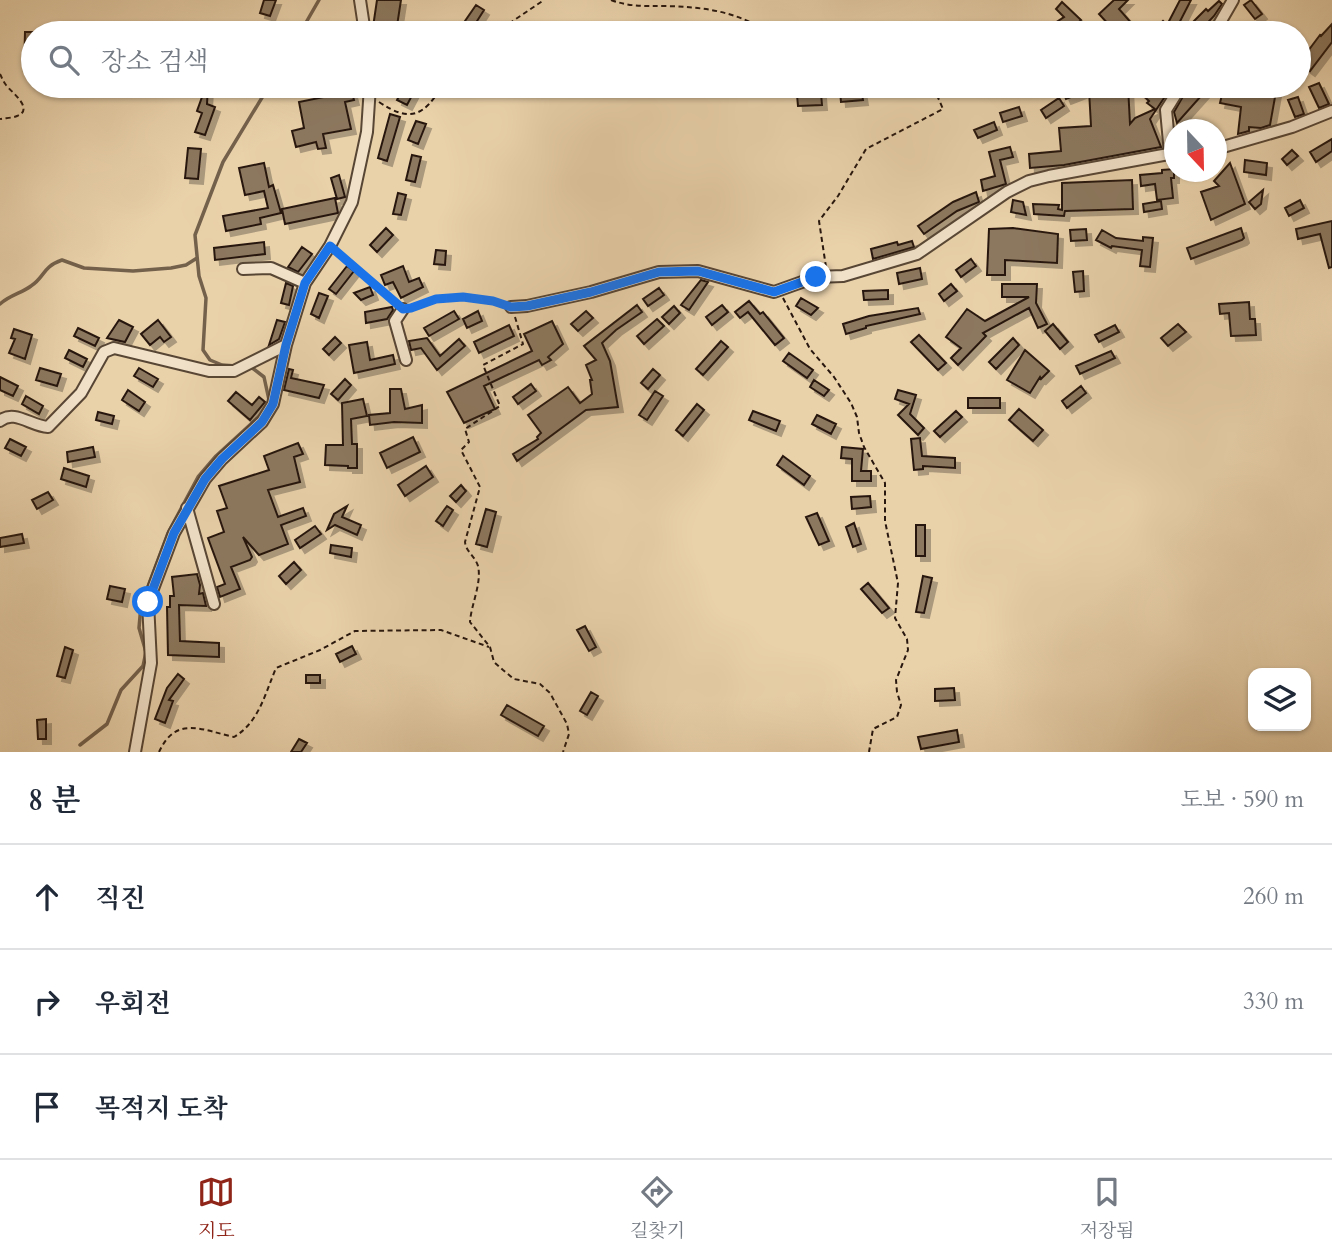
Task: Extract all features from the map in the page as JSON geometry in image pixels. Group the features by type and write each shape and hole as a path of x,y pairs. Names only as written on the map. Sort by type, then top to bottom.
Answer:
{"street":[{"path":"360,0 363,21"},
{"path":"1221,21 1233,0"},
{"path":"135,752 151,663 148,602 174,533 205,479 222,459 262,422 273,404 286,345 305,283 330,246 352,202 366,132 369,98"},
{"path":"1167,119 1166,110 1174,98"},
{"path":"1227,146 1292,127 1332,111"},
{"path":"511,307 591,292 639,277 670,271 708,273 774,292 816,277 852,274 917,254 979,210 1028,181 1164,155"},
{"path":"243,269 271,268 305,283"},
{"path":"403,309 395,321 406,360"},
{"path":"0,421 4,417 12,416 48,427 81,393 104,352 114,348 209,372 234,371 286,345"},
{"path":"187,508 214,604"}],"path":[{"path":"513,21 544,0"},
{"path":"611,0 626,6 710,9 751,21"},
{"path":"0,74 5,84 22,102 23,108 21,114 15,117 0,119"},
{"path":"378,98 390,109 413,114 427,108 434,98"},
{"path":"827,278 819,221 838,196 866,149 943,109 938,98"},
{"path":"330,246 403,309 436,299 463,297 493,301 511,307 523,344 483,365 500,406 465,429 468,442 461,450 480,487 465,542 466,549 474,557 478,567 470,622 490,648 494,662 514,680 540,684 550,693 569,734 563,752"},
{"path":"774,292 784,299 810,349 834,377 851,403 864,447 885,483 885,522 898,583 895,618 906,639 908,650 896,680 901,705 897,717 873,729 869,752"},
{"path":"159,752 170,733 177,729 187,727 234,737 246,730 261,706 276,668 320,650 355,631 441,630 490,648"}],"building":[{"path":"264,0 276,0 270,16 260,13"},
{"path":"377,0 401,0 398,21 374,21"},
{"path":"1114,0 1128,0 1119,9 1130,21 1105,21 1099,14"},
{"path":"1180,0 1191,0 1180,21 1169,21"},
{"path":"1251,0 1262,14 1255,19 1244,5"},
{"path":"1219,1 1222,4 1209,21 1194,21 1206,9 1208,11"},
{"path":"1062,2 1081,20 1058,21 1064,17 1056,9"},
{"path":"476,5 484,10 477,21 465,21"},
{"path":"1332,24 1332,42 1311,70 1311,47"},
{"path":"1319,83 1329,104 1319,108 1311,86"},
{"path":"202,98 207,98 207,104 215,107 205,135 195,132 202,113 197,111"},
{"path":"319,98 353,98 345,102 351,129 323,134 326,148 318,149 316,142 296,147 292,131 304,128 299,102"},
{"path":"398,98 411,98 407,105 397,100"},
{"path":"797,98 821,98 822,105 798,106"},
{"path":"841,98 863,100 841,102"},
{"path":"1059,98 1064,106 1046,118 1041,110"},
{"path":"1089,98 1129,98 1130,124 1135,118 1155,109 1147,103 1149,101 1146,98 1164,98 1150,119 1161,147 1064,165 1030,168 1029,154 1061,151 1059,128 1091,126"},
{"path":"1182,98 1199,98 1181,119 1176,119 1174,112"},
{"path":"1221,98 1275,98 1270,125 1261,128 1249,127 1249,131 1238,134 1241,107 1220,103"},
{"path":"1298,98 1304,114 1295,117 1288,100"},
{"path":"1019,107 1022,116 1003,122 1000,113"},
{"path":"390,114 400,117 387,161 378,158"},
{"path":"416,121 426,124 418,144 408,140"},
{"path":"994,122 997,130 978,138 974,130"},
{"path":"1332,139 1332,151 1316,162 1310,152"},
{"path":"1010,147 1013,157 1000,160 1006,184 983,191 981,180 995,176 989,152"},
{"path":"188,148 201,149 198,179 185,178"},
{"path":"1292,150 1298,156 1287,165 1282,159"},
{"path":"412,155 421,157 415,182 406,180"},
{"path":"1245,160 1267,163 1266,175 1244,172"},
{"path":"264,163 269,187 273,185 281,213 260,218 261,224 226,231 223,216 268,208 264,191 245,195 239,168"},
{"path":"1230,163 1245,204 1211,220 1201,192 1219,186 1215,182 1227,182 1227,166"},
{"path":"1162,170 1164,182 1171,182 1173,198 1157,200 1155,184 1141,186 1140,175 1162,173"},
{"path":"339,175 345,197 337,199 331,178"},
{"path":"1132,180 1133,209 1065,211 1064,216 1034,214 1033,204 1059,205 1058,209 1062,210 1062,183"},
{"path":"1263,190 1261,204 1255,209 1249,202"},
{"path":"976,192 979,202 957,211 924,234 918,226 953,202"},
{"path":"398,193 406,195 401,215 393,214"},
{"path":"335,198 338,213 285,224 282,209"},
{"path":"1013,200 1023,202 1026,215 1011,212"},
{"path":"1300,200 1304,208 1289,216 1285,208"},
{"path":"1161,201 1162,209 1144,212 1143,204"},
{"path":"1332,221 1332,267 1329,268 1320,234 1298,239 1296,229"},
{"path":"386,228 393,235 377,252 370,245"},
{"path":"1013,228 1058,234 1057,263 1005,260 1005,275 987,275 989,229"},
{"path":"1241,228 1244,238 1242,240 1191,259 1187,248"},
{"path":"1086,229 1087,240 1071,241 1070,230"},
{"path":"1102,230 1116,238 1143,241 1143,237 1153,238 1150,267 1140,266 1142,250 1111,248 1096,240"},
{"path":"912,241 914,247 873,259 871,249"},
{"path":"264,242 265,254 215,260 214,248"},
{"path":"302,247 312,254 298,272 288,267"},
{"path":"436,250 446,251 445,265 434,264"},
{"path":"971,259 976,266 961,277 956,270"},
{"path":"347,266 354,271 336,294 329,289"},
{"path":"403,266 409,282 419,278 423,287 401,298 393,282 385,285 381,275"},
{"path":"920,268 922,279 899,284 897,273"},
{"path":"1083,271 1084,291 1075,292 1073,272"},
{"path":"701,280 708,282 689,310 681,305"},
{"path":"286,283 293,286 289,305 281,303"},
{"path":"951,284 957,291 944,301 939,294"},
{"path":"1002,284 1037,284 1036,303 1047,324 1038,328 1029,308 983,333 986,336 958,365 951,358 961,348 946,337 967,309 985,321 1029,297 1002,297"},
{"path":"370,287 373,295 361,300 354,293"},
{"path":"659,288 664,295 648,306 643,299"},
{"path":"888,290 888,299 864,300 863,291"},
{"path":"319,293 328,296 319,318 311,314"},
{"path":"801,298 818,308 811,315 796,306"},
{"path":"749,301 760,314 763,312 784,338 775,345 748,312 740,318 735,312"},
{"path":"1249,302 1250,319 1255,319 1256,335 1231,336 1229,313 1220,314 1219,304"},
{"path":"637,305 642,312 602,343 610,361 618,407 586,410 517,461 513,454 538,439 541,433 528,415 568,387 580,403 592,394 592,380 586,365 596,360 584,346"},
{"path":"722,305 728,312 712,325 706,317"},
{"path":"674,306 680,313 669,324 662,317"},
{"path":"392,307 387,319 366,323 365,312"},
{"path":"918,308 920,314 866,326 846,334 843,324 869,316"},
{"path":"454,311 459,319 429,336 424,328"},
{"path":"478,311 482,321 467,328 463,319"},
{"path":"586,311 593,318 578,331 571,324"},
{"path":"657,319 664,326 644,344 637,336"},
{"path":"119,320 133,327 125,342 107,338"},
{"path":"158,320 171,337 164,342 160,337 150,345 141,334"},
{"path":"277,320 285,322 279,339 269,345"},
{"path":"552,321 563,344 548,357 551,360 542,365 539,360 484,386 495,409 464,423 447,392 532,351 524,334"},
{"path":"1053,324 1068,342 1060,349 1045,331"},
{"path":"1178,324 1186,332 1168,346 1161,338"},
{"path":"509,325 514,336 479,353 474,342"},
{"path":"1115,325 1119,332 1099,342 1095,335"},
{"path":"78,328 99,338 95,346 74,336"},
{"path":"14,329 32,335 25,359 9,353 15,339 11,338"},
{"path":"919,335 946,363 938,370 911,342"},
{"path":"335,337 341,343 329,355 323,349"},
{"path":"427,338 440,356 459,339 465,346 437,370 421,348 411,350 409,341"},
{"path":"1013,338 1019,345 996,369 989,362"},
{"path":"721,341 728,347 703,375 696,369"},
{"path":"367,342 370,360 393,355 395,364 354,373 349,345"},
{"path":"69,350 87,359 83,367 65,358"},
{"path":"1025,350 1049,371 1041,379 1040,377 1030,393 1007,380"},
{"path":"1111,351 1115,358 1080,374 1076,366"},
{"path":"789,353 813,370 807,378 783,361"},
{"path":"40,368 61,374 57,386 36,380"},
{"path":"139,368 158,379 153,387 134,376"},
{"path":"289,369 293,370 291,378 324,385 319,398 284,390"},
{"path":"653,369 660,375 648,389 641,383"},
{"path":"0,377 18,386 13,396 0,390"},
{"path":"345,379 351,385 338,400 331,394"},
{"path":"814,380 829,390 824,396 810,387"},
{"path":"531,384 536,391 518,404 513,397"},
{"path":"1081,386 1086,393 1067,408 1062,401"},
{"path":"390,389 401,389 405,409 422,405 422,423 370,425 369,415 390,413"},
{"path":"128,390 145,402 139,411 122,400"},
{"path":"898,390 916,395 910,414 924,428 918,435 898,415 909,404 895,399"},
{"path":"655,391 663,396 647,420 639,415"},
{"path":"236,392 252,405 259,397 265,402 250,420 228,401"},
{"path":"26,396 43,406 39,414 22,404"},
{"path":"968,398 1000,398 1000,408 968,408"},
{"path":"363,399 367,416 351,419 352,444 357,444 357,468 325,465 326,445 343,445 342,403"},
{"path":"697,404 704,410 683,436 676,430"},
{"path":"1019,409 1043,430 1033,441 1009,420"},
{"path":"753,411 780,421 776,431 749,420"},
{"path":"956,411 962,417 940,437 934,431"},
{"path":"98,412 114,416 112,424 96,420"},
{"path":"817,415 836,424 831,434 812,424"},
{"path":"413,437 420,452 387,468 380,453"},
{"path":"920,438 922,456 955,458 955,468 923,466 923,469 914,470 911,439"},
{"path":"10,439 26,447 21,456 5,448"},
{"path":"298,443 303,454 294,457 300,482 268,490 278,517 303,508 306,516 281,525 288,544 259,555 243,537 252,557 231,567 240,589 220,597 217,587 225,584 208,538 224,532 217,511 227,508 219,486 269,470 264,456"},
{"path":"93,447 95,457 68,462 67,452"},
{"path":"842,447 863,449 861,471 871,471 871,481 852,481 852,459 841,458"},
{"path":"783,456 810,476 804,485 777,465"},
{"path":"426,466 433,477 405,496 398,485"},
{"path":"64,468 89,476 86,487 61,479"},
{"path":"461,485 466,491 456,502 450,496"},
{"path":"48,492 53,500 37,509 32,500"},
{"path":"870,496 871,507 852,509 851,497"},
{"path":"347,506 342,517 361,525 357,535 335,525 327,530 334,514"},
{"path":"447,506 453,510 443,526 436,521"},
{"path":"486,509 496,512 487,547 476,544"},
{"path":"817,513 829,541 819,545 806,517"},
{"path":"854,523 861,544 853,547 846,527"},
{"path":"916,525 925,525 925,556 916,556"},
{"path":"315,526 321,534 300,548 295,540"},
{"path":"22,534 24,543 0,547 0,538"},
{"path":"331,545 352,548 351,557 330,553"},
{"path":"294,562 301,570 286,584 279,576"},
{"path":"197,574 199,594 203,593 206,606 179,605 180,641 219,643 219,657 168,655 167,607 170,607 170,596 174,596 172,577"},
{"path":"923,576 932,578 924,613 916,612"},
{"path":"868,583 889,608 882,613 861,589"},
{"path":"110,586 125,589 122,602 107,599"},
{"path":"585,626 596,647 589,651 577,630"},
{"path":"352,646 356,654 340,662 336,654"},
{"path":"65,647 73,650 65,678 57,676"},
{"path":"178,674 184,679 169,700 173,701 165,723 155,719 167,688"},
{"path":"306,675 320,675 320,683 306,683"},
{"path":"954,688 955,700 935,701 935,689"},
{"path":"591,692 598,696 587,715 580,711"},
{"path":"507,705 544,726 538,736 501,715"},
{"path":"46,719 46,739 38,739 37,720"},
{"path":"957,730 959,742 921,749 918,737"},
{"path":"299,739 307,743 301,752 291,752"}],"waterway":[{"path":"307,21 319,0"},
{"path":"236,366 222,365 210,360 203,350 206,298 199,276 195,235 223,162 262,98"},
{"path":"0,304 31,286 47,269 62,260 84,268 133,271 186,265 197,258"},
{"path":"251,367 264,377 269,400"},
{"path":"80,745 107,724 121,690 143,666 146,652 139,628 141,605 168,533 198,477 216,456 263,413"}],"route":[{"path":"148,602 174,533 205,479 222,459 262,422 273,404 286,345 305,283 330,246 403,309 436,299 463,297 493,301 511,307 527,306 591,292 659,272 698,271 774,292 816,277"}]}
